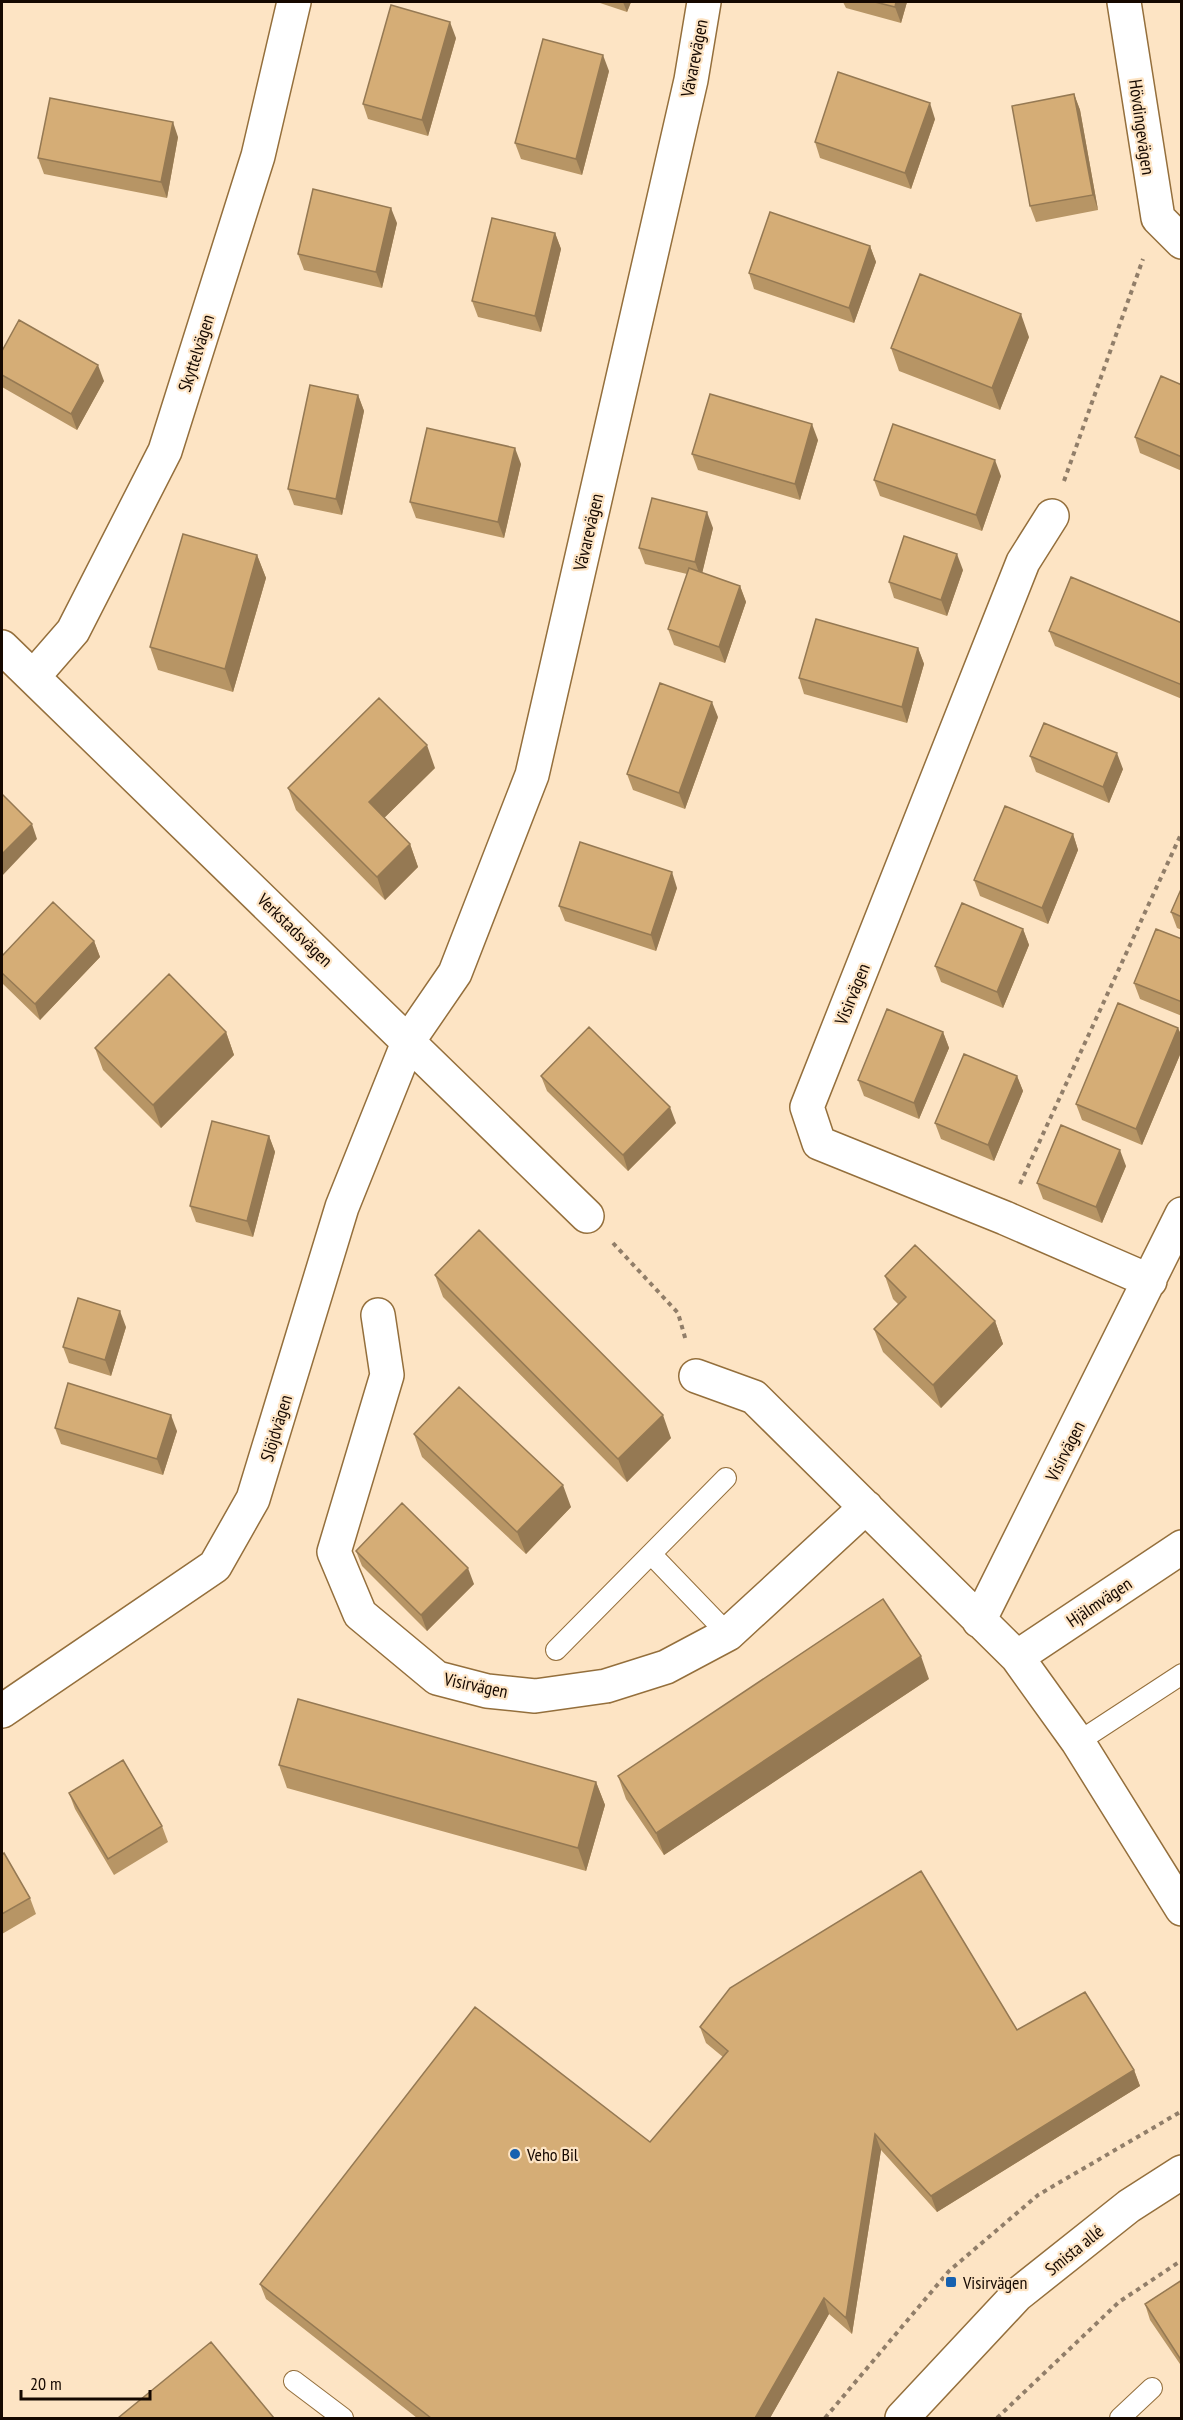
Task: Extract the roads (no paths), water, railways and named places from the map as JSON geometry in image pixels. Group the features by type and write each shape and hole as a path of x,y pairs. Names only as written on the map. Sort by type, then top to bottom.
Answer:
{"street":[{"name":"Skyttelvägen","path":"33,677 73,631 165,451 258,156 294,2"},
{"name":"Vävarevägen","path":"408,1040 455,973 532,775 691,80 704,2"},
{"name":"Hövdingevägen","path":"1124,2 1158,218 1182,242"},
{"name":"Visirvägen","path":"1052,516 1023,562 807,1107 819,1143 1005,1218 1150,1281"},
{"name":"Verkstadsvägen","path":"2,647 587,1216"},
{"name":"Slöjdvägen","path":"2,1711 215,1566 253,1499 342,1207 408,1040"},
{"name":"Visirvägen","path":"979,1621 1182,1214"},
{"name":"Visirvägen","path":"378,1315 387,1375 334,1552 360,1614 437,1678 487,1691 535,1696 616,1682 666,1666 728,1634 866,1507"},
{"path":"696,1376 754,1397 1017,1657 1078,1742 1182,1910"},
{"name":"Hjälmvägen","path":"1017,1657 1182,1547"},
{"name":"Smista allé","path":"902,2418 1017,2295 1129,2206 1182,2172"}],"lane":[{"path":"556,1650 726,1478"},
{"path":"651,1554 728,1634"},
{"path":"1078,1742 1182,1674"},
{"path":"294,2381 343,2418"},
{"path":"1120,2418 1152,2388"}],"place":[{"name":"Veho Bil","path":"515,2154"},
{"name":"Visirvägen","path":"951,2282"}]}
